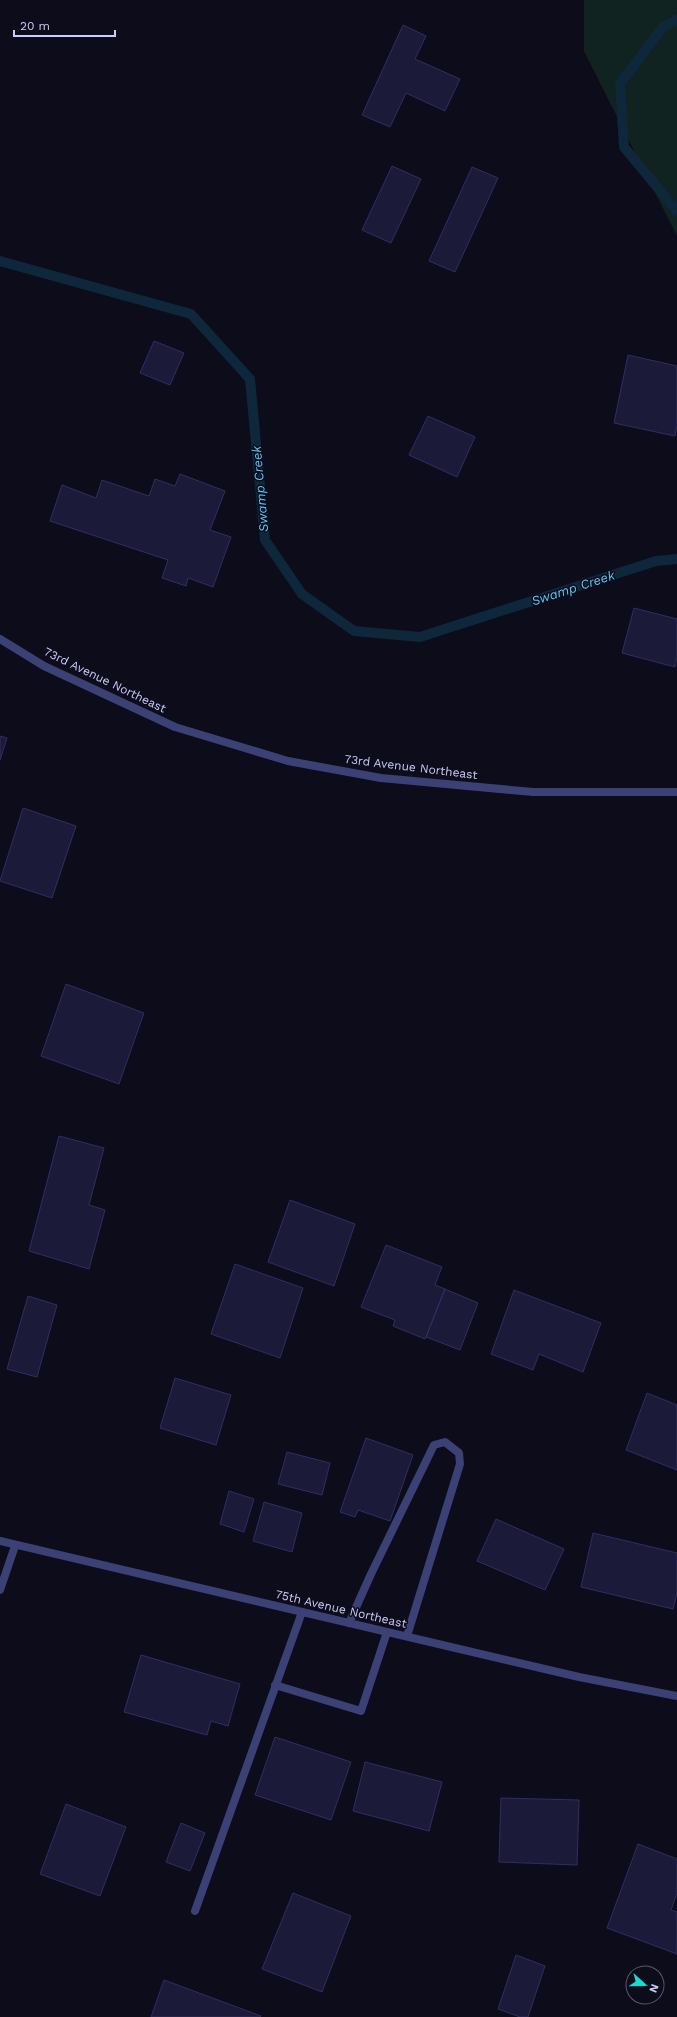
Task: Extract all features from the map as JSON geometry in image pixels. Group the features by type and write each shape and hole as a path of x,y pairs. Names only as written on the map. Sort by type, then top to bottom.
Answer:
{"street":[{"name":"73rd Avenue Northeast","path":"0,639 44,666 175,727 288,761 381,778 533,792 677,792"},
{"path":"350,1623 371,1574 434,1445 445,1442 459,1453 460,1464 406,1636"},
{"name":"75th Avenue Northeast","path":"0,1541 15,1546 579,1677 677,1696"},
{"path":"0,1590 15,1546"},
{"path":"195,1911 302,1612"},
{"path":"275,1685 360,1711 387,1632"}],"green space":[{"path":"584,0 677,0 677,236 584,51"}],"building":[{"path":"403,25 426,36 415,59 460,79 445,111 406,93 390,127 362,115"},
{"path":"392,166 421,179 391,243 362,230"},
{"path":"472,167 498,178 455,272 429,261"},
{"path":"154,341 184,353 170,385 140,373"},
{"path":"628,355 677,366 677,425 675,436 614,423"},
{"path":"428,416 475,437 457,477 409,455"},
{"path":"180,474 225,491 210,530 231,537 213,587 188,578 186,586 162,578 168,560 50,521 62,485 96,498 102,480 149,496 155,479 175,486"},
{"path":"634,608 677,619 677,657 675,667 622,653"},
{"path":"0,736 7,738 0,760"},
{"path":"23,808 76,826 52,898 0,881"},
{"path":"66,984 144,1013 119,1084 41,1056"},
{"path":"59,1136 104,1148 89,1205 105,1210 89,1269 29,1251"},
{"path":"290,1200 355,1224 334,1286 268,1262"},
{"path":"386,1245 442,1267 435,1285 445,1289 425,1339 393,1326 395,1320 361,1307"},
{"path":"235,1264 303,1288 280,1358 211,1334"},
{"path":"445,1289 478,1303 460,1350 426,1337"},
{"path":"514,1290 601,1323 583,1372 539,1354 533,1370 491,1354"},
{"path":"28,1296 57,1305 37,1377 7,1369"},
{"path":"175,1378 231,1395 216,1445 160,1428"},
{"path":"647,1393 677,1405 677,1470 626,1450"},
{"path":"366,1438 413,1455 390,1521 358,1510 355,1517 340,1512"},
{"path":"287,1452 330,1463 322,1495 278,1484"},
{"path":"229,1491 254,1499 244,1532 220,1524"},
{"path":"264,1502 302,1513 292,1552 253,1541"},
{"path":"496,1519 564,1549 545,1590 477,1561"},
{"path":"593,1533 677,1553 677,1593 673,1609 581,1587"},
{"path":"141,1655 240,1684 228,1726 211,1721 207,1735 124,1712"},
{"path":"275,1737 351,1762 331,1820 255,1795"},
{"path":"365,1762 442,1782 429,1831 353,1811"},
{"path":"501,1798 579,1800 577,1865 499,1862"},
{"path":"66,1804 126,1827 100,1896 40,1874"},
{"path":"181,1823 205,1833 190,1871 166,1862"},
{"path":"638,1844 677,1859 677,1893 671,1910 677,1912 677,1954 607,1928"},
{"path":"293,1893 351,1916 322,1992 262,1969"},
{"path":"516,1955 545,1966 528,2017 520,2017 498,2009"},
{"path":"164,1980 261,2016 151,2017"}],"waterway":[{"name":"Swamp Creek","path":"677,20 663,27 620,84 624,147 677,211"},
{"name":"Swamp Creek","path":"0,261 191,314 250,379 265,540 302,594 354,631 420,637 656,561 677,559"}]}
